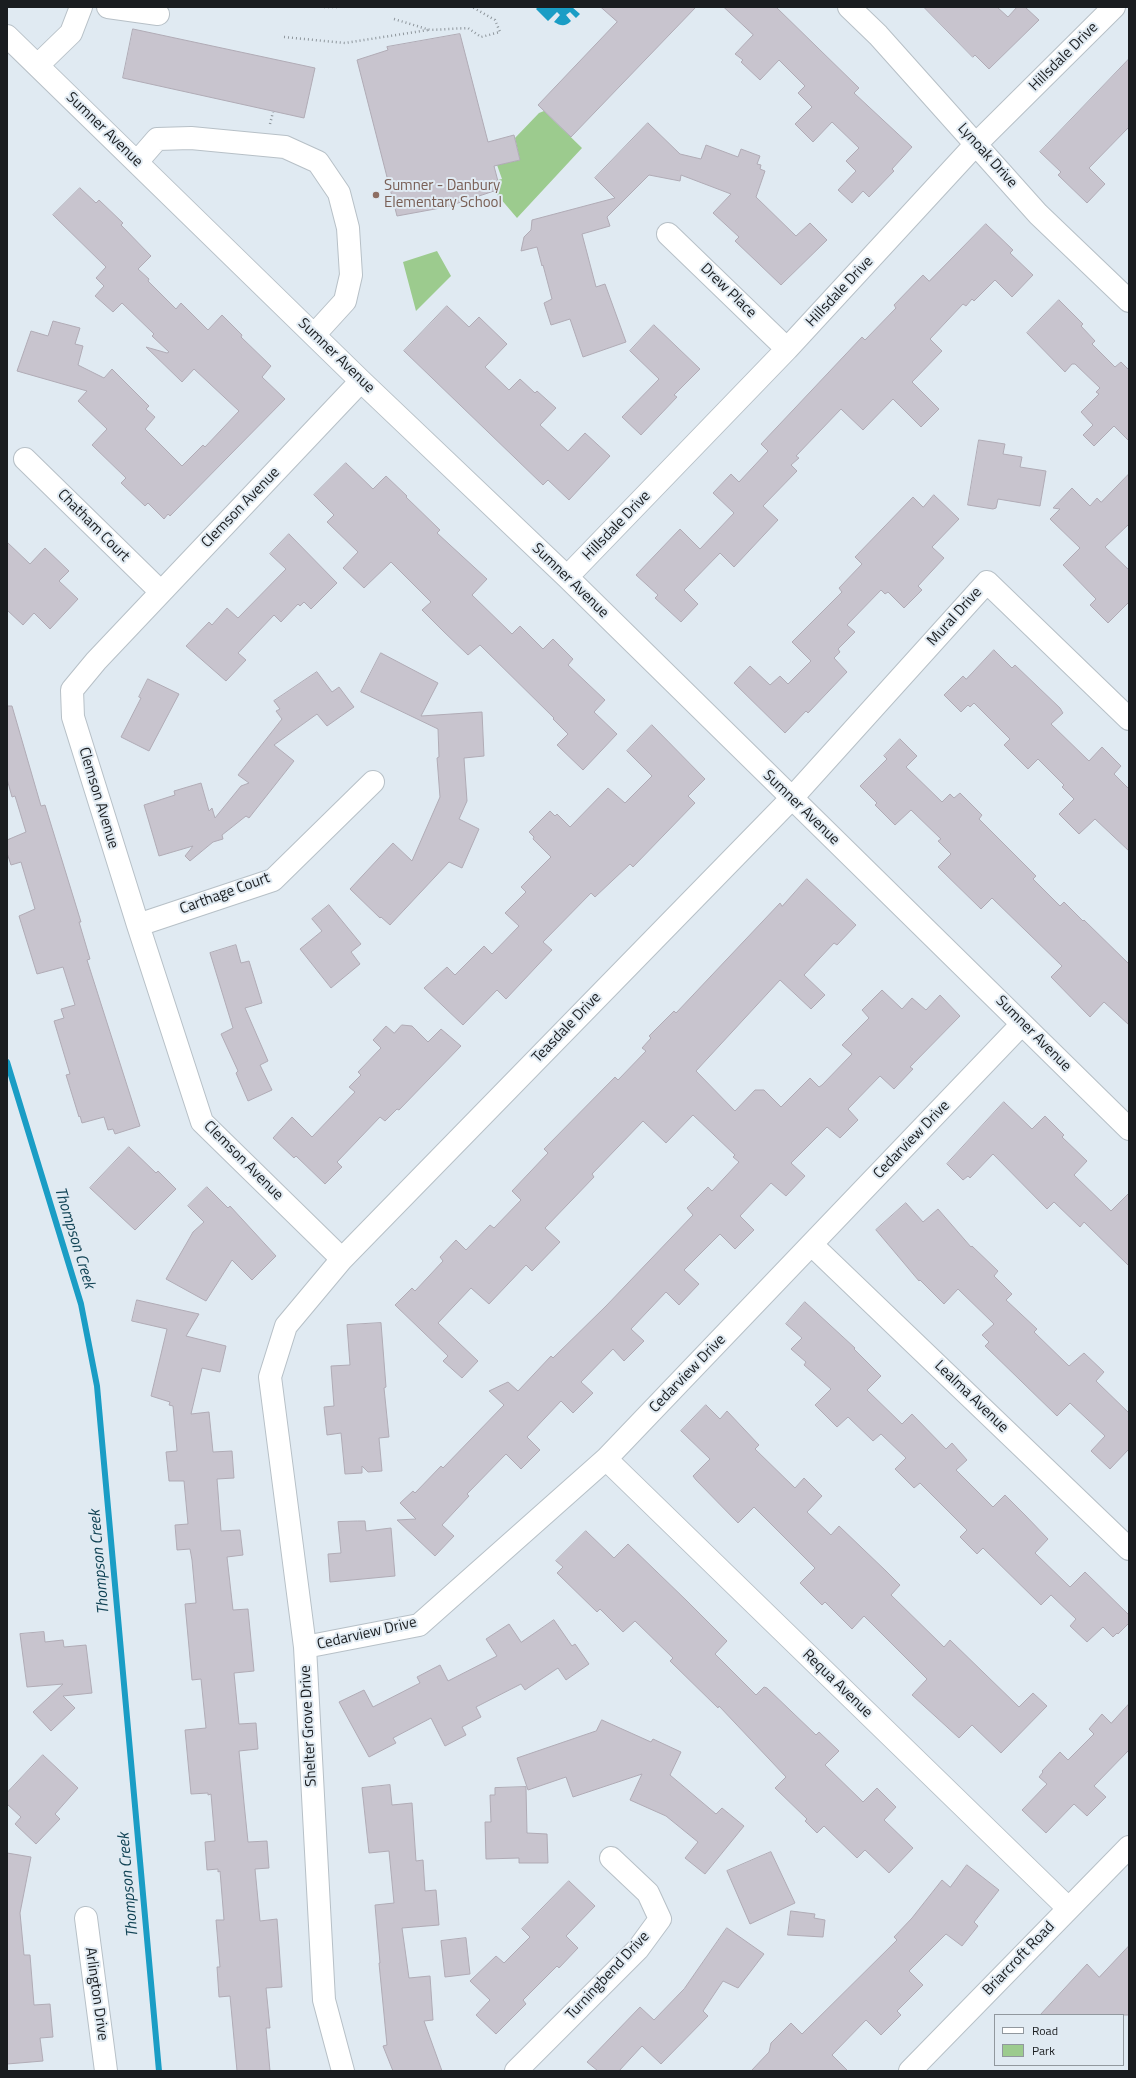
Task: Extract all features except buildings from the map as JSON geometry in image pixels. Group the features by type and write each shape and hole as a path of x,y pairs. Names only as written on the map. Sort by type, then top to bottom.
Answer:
{"street":[{"path":"38,65 71,33 81,7"},
{"path":"108,7 158,14"},
{"name":"Lynoak Drive","path":"849,7 878,35 1038,214 1129,301"},
{"name":"Hillsdale Drive","path":"567,577 787,349 976,144 1114,7"},
{"name":"Sumner Avenue","path":"7,36 361,381 567,577 1129,1130"},
{"path":"137,162 157,139 191,138 285,147 318,162 339,193 348,228 351,275 346,301 314,335"},
{"name":"Drew Place","path":"668,234 787,349"},
{"name":"Clemson Avenue","path":"342,1259 202,1122 73,717 72,690 96,661 361,381"},
{"name":"Chatham Court","path":"25,459 161,592"},
{"name":"Mural Drive","path":"792,798 987,582 1129,719"},
{"name":"Carthage Court","path":"138,925 272,880 373,782"},
{"name":"Teasdale Drive","path":"342,1259 792,798"},
{"name":"Cedarview Drive","path":"305,1647 419,1625 606,1459 1022,1024"},
{"name":"Lealma Avenue","path":"812,1245 1129,1549"},
{"name":"Shelter Grove Drive","path":"342,1259 286,1326 270,1377 305,1647 324,2000 343,2071"},
{"name":"Requa Avenue","path":"606,1459 1068,1908"},
{"name":"Briarcroft Road","path":"910,2071 1129,1847"},
{"name":"Turningbend Drive","path":"516,2071 638,1949 660,1919 648,1893 611,1858"},
{"name":"Arlington Drive","path":"86,1918 106,2071"}],"path":[{"path":"324,7 340,7"},
{"path":"284,37 345,43 430,30 468,28 482,37 500,32 495,20 472,7"},
{"path":"394,19 430,30"}],"green space":[{"path":"544,111 582,148 517,218 494,191 500,189 498,180 502,179 497,165 520,160 515,138 539,113"},
{"path":"437,251 451,276 416,311 403,262"}],"water":[{"path":"538,7 572,7 580,14 576,18 570,12 566,15 571,21 565,25 561,25 554,22 560,15 557,12 548,21 536,9"}],"waterway":[{"name":"Thompson Creek","path":"7,1062 81,1304 97,1386 159,2071"}],"place":[{"name":"Sumner - Danbury Elementary School","path":"376,195"}]}
